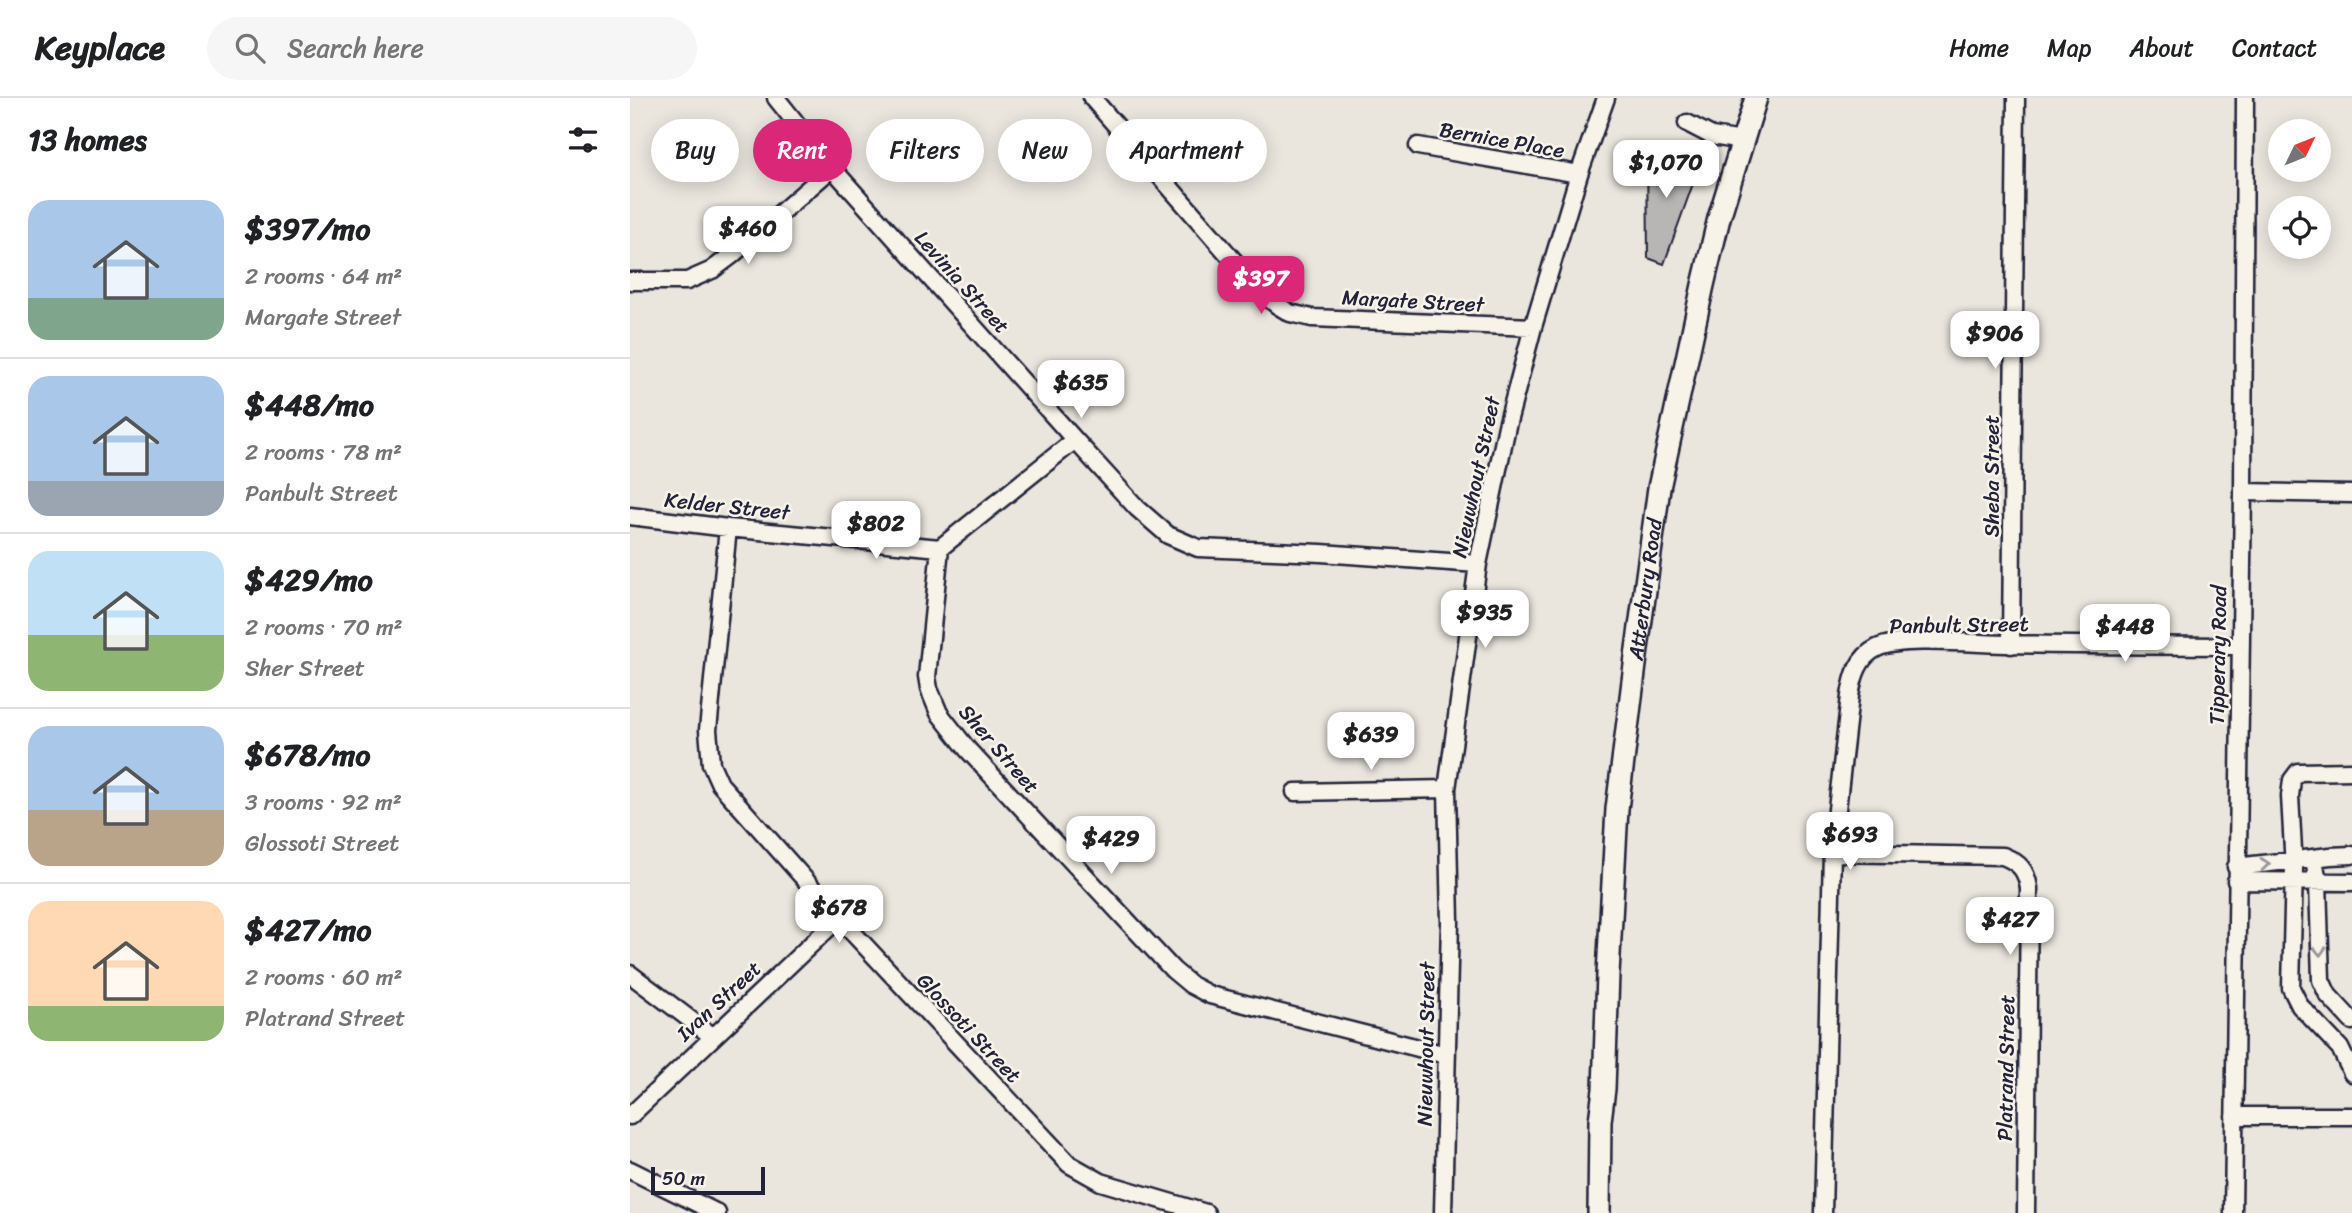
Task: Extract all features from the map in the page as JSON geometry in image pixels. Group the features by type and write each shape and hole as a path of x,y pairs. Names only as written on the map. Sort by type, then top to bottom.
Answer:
{"main road":[{"name":"Atterbury Road","path":"1599,1213 1600,1121 1604,1089 1617,809 1659,488 1719,218 1756,98"},
{"name":"Atterbury Road","path":"1604,1089 1610,1122 1613,1213"}],"street":[{"name":"Levinia Street","path":"776,98 793,119"},
{"name":"Margate Street","path":"1092,98 1261,292 1290,313 1312,318 1533,327"},
{"name":"Nieuwhout Street","path":"1443,1213 1450,922 1447,789 1478,564 1507,426 1533,327 1579,174 1606,98"},
{"name":"Sheba Street","path":"2011,645 2016,98"},
{"name":"Tipperary Road","path":"2233,1213 2243,492 2245,98"},
{"path":"1687,122 1712,136 1742,141"},
{"name":"Bernice Place","path":"1418,146 1579,174"},
{"path":"630,281 687,281 712,270 816,182"},
{"name":"Levinia Street","path":"845,182 1075,440 1154,524 1168,535 1198,548 1478,564"},
{"path":"940,548 1075,440"},
{"path":"2243,492 2352,494"},
{"name":"Kelder Street","path":"630,516 940,548"},
{"name":"Glossoti Street","path":"728,528 708,730 710,764 720,784 839,918 1069,1164 1101,1182 1206,1213"},
{"name":"Sher Street","path":"940,548 927,665 929,689 940,713 968,750 1173,970 1191,985 1210,995 1446,1055"},
{"name":"Panbult Street","path":"1823,1213 1832,853 1853,678 1861,662 1880,646 1906,642 2239,646"},
{"path":"2352,771 2304,771 2294,775 2290,796 2294,862 2291,988 2300,1006 2349,1056 2352,1073"},
{"path":"1295,792 1447,789"},
{"name":"Platrand Street","path":"1832,853 2003,856 2023,867 2029,888 2026,1213"},
{"path":"2236,874 2294,862 2352,855"},
{"path":"2314,859 2318,882 2320,980 2328,995 2352,1021"},
{"path":"2236,874 2294,881 2352,883"},
{"name":"Ivan Street","path":"630,1116 839,918"},
{"path":"630,974 712,1036"},
{"path":"2291,988 2320,980"},
{"path":"2234,1116 2352,1116"},
{"path":"630,1170 717,1213"}],"building":[{"path":"1647,147 1699,167 1664,264 1648,258"}]}
